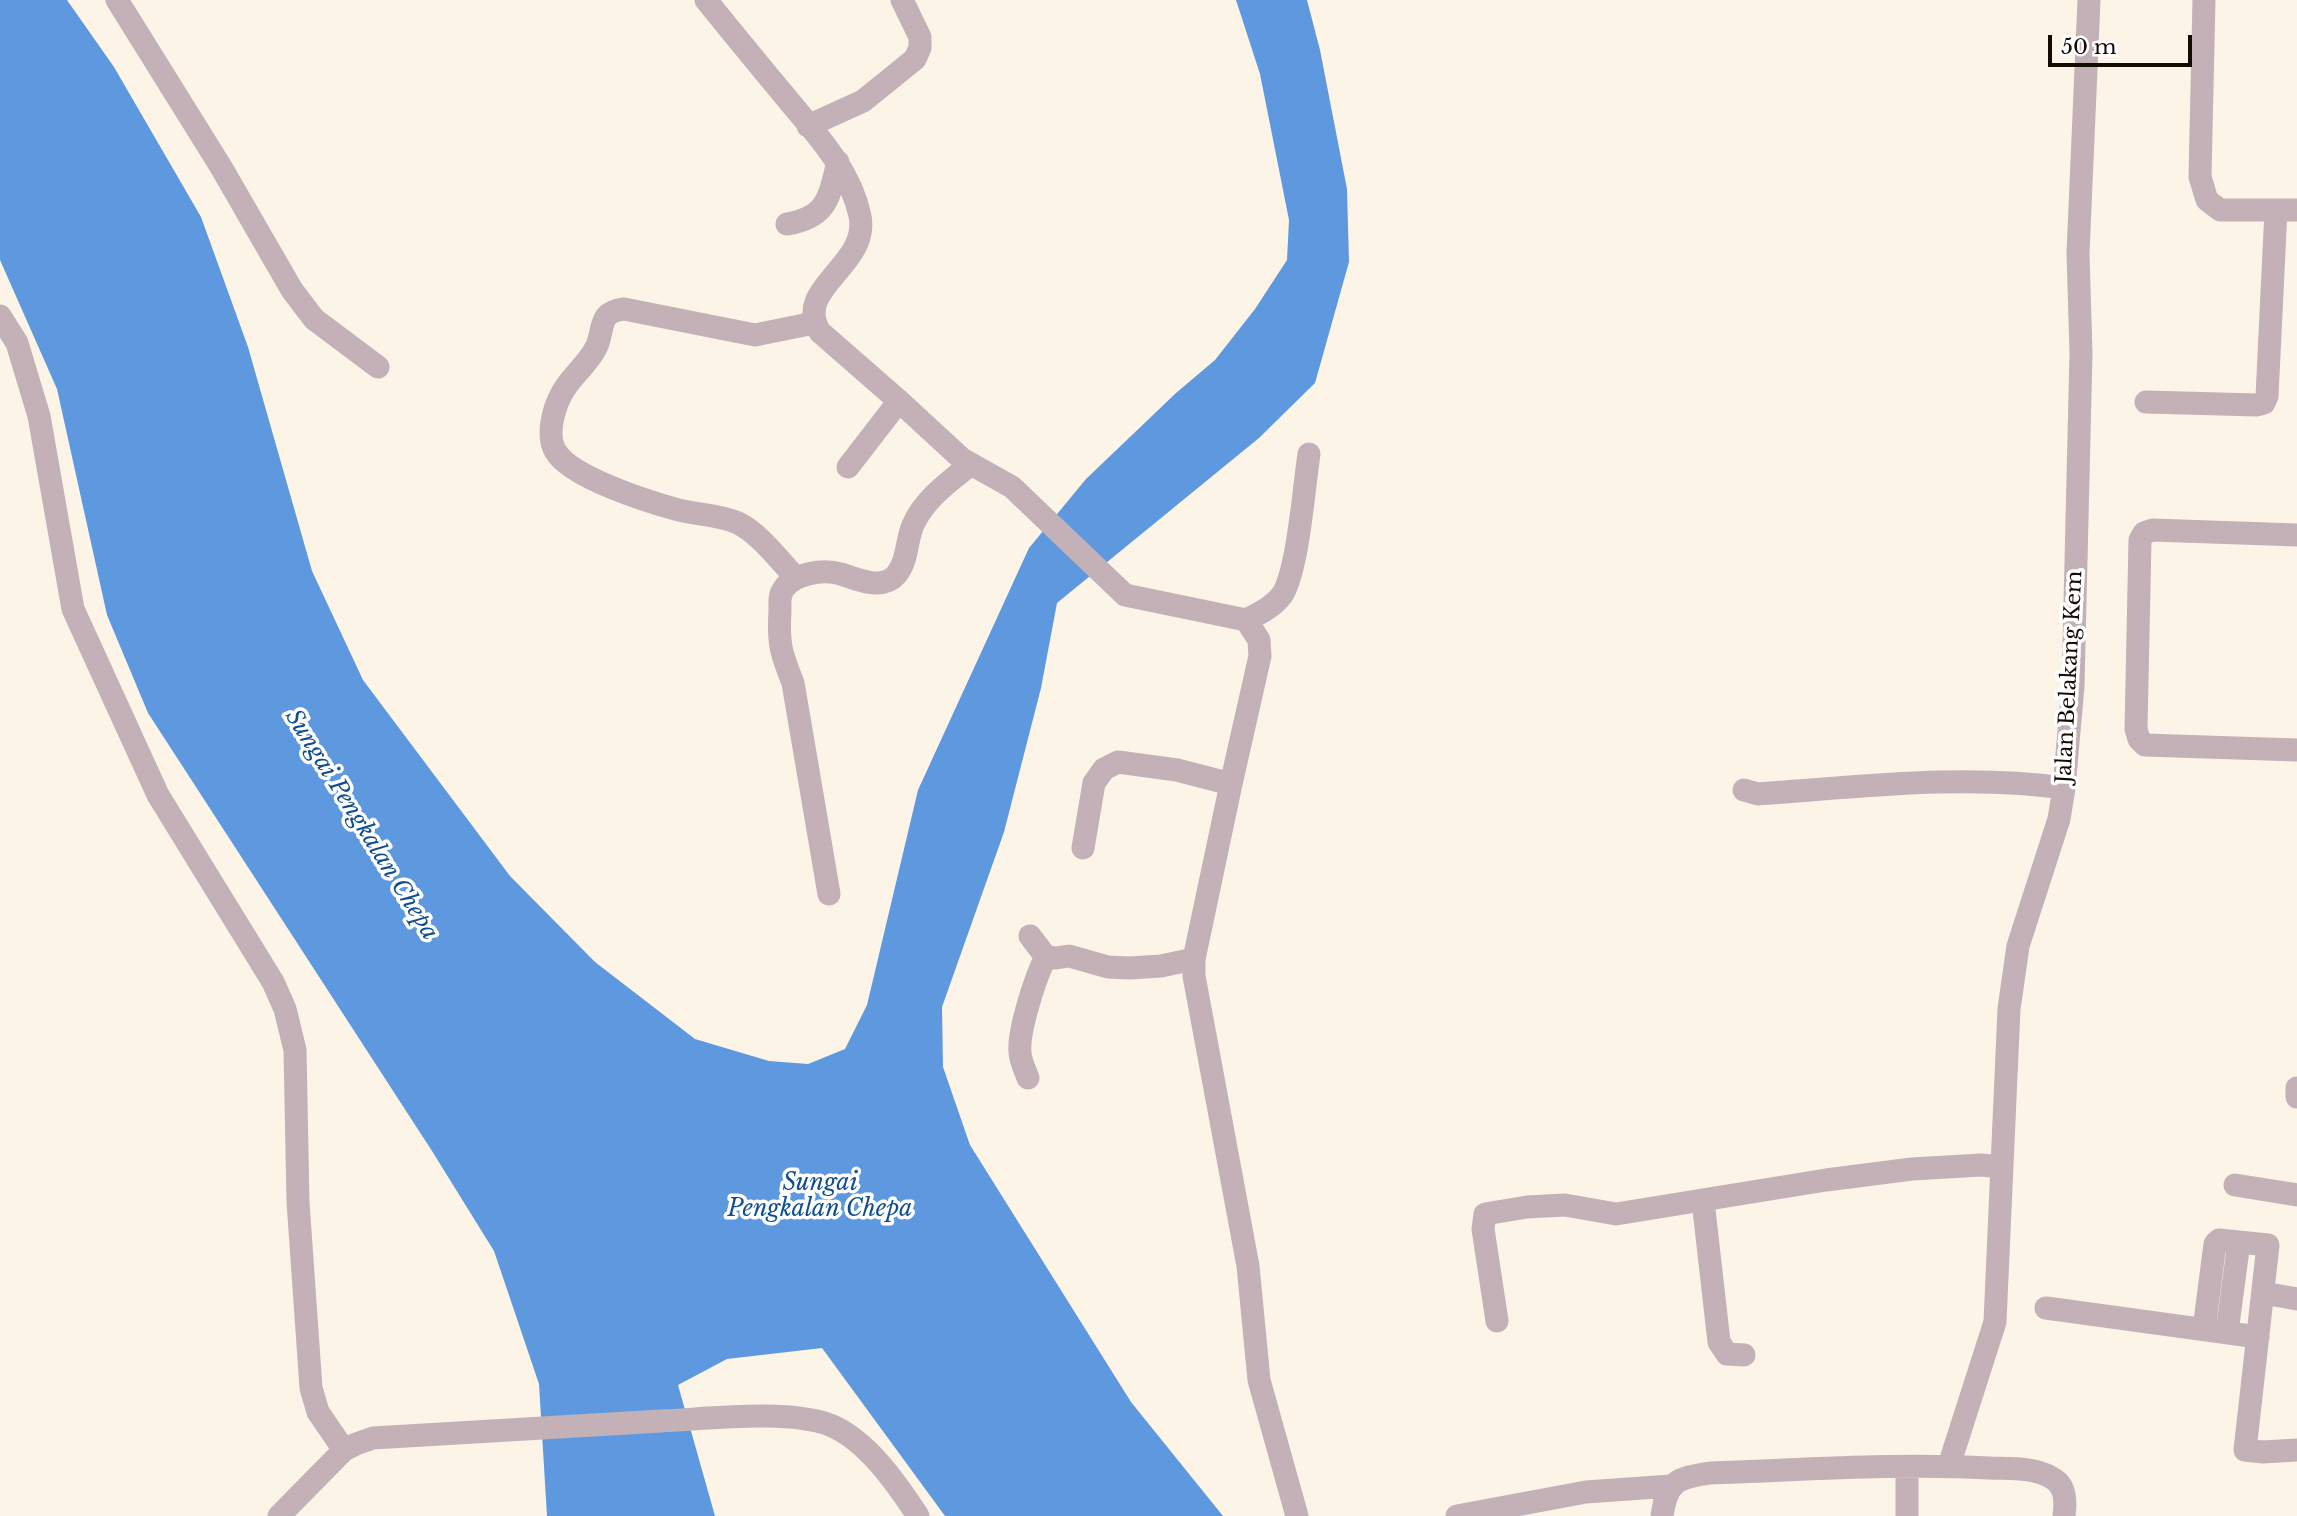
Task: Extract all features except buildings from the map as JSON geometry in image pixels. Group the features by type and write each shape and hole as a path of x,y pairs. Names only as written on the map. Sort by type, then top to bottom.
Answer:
{"street":[{"path":"117,0 235,190 292,290 314,319 378,367"},
{"path":"706,0 838,162 860,215 861,233 857,246 814,301 814,323 820,332 962,459 1012,487 1125,596 1246,620 1267,609 1282,595 1292,572 1309,454"},
{"path":"808,126 863,102 915,59 920,48 920,37 902,0"},
{"name":"Jalan Belakang Kem","path":"1951,1466 1995,1322 2009,1009 2018,946 2059,819 2064,788 2073,686 2081,353 2078,253 2089,0"},
{"path":"2146,401 2257,405 2264,403 2267,396 2286,210 2220,210 2207,200 2200,177 2204,0"},
{"path":"787,224 816,215 828,201 838,162"},
{"path":"796,578 751,531 737,522 676,509 604,486 564,461 552,442 552,429 559,398 597,345 607,315 615,310 624,309 755,335 814,323"},
{"path":"0,316 17,343 39,416 73,609 158,795 273,982 285,1009 295,1050 298,1202 311,1388 318,1412 344,1450"},
{"path":"848,467 900,401"},
{"path":"829,894 793,683 778,639 780,596 784,588 796,578 812,572 839,574 864,582 885,581 895,576 908,551 912,528 918,514 971,464"},
{"path":"2297,535 2153,530 2144,533 2140,540 2136,729 2139,739 2145,745 2297,750"},
{"path":"1246,620 1259,640 1261,656 1194,959 1194,976 1248,1266 1259,1380 1297,1516"},
{"path":"1083,848 1094,783 1104,769 1118,762 1177,770 1231,784"},
{"path":"1744,790 1758,794 1994,781 2064,788"},
{"path":"1030,936 1046,957 1069,956 1108,967 1161,966 1194,959"},
{"path":"1028,1078 1020,1052 1022,1035 1037,974 1046,957"},
{"path":"2297,1088 2297,1097"},
{"path":"1497,1321 1483,1229 1485,1214 1527,1207 1565,1205 1616,1214 1826,1180 1900,1171 1981,1165 2003,1167"},
{"path":"2235,1185 2297,1195"},
{"path":"1703,1201 1719,1342 1727,1354 1744,1355"},
{"path":"2216,1331 2215,1244 2219,1240 2268,1245 2245,1450 2297,1450"},
{"path":"2263,1293 2297,1299"},
{"path":"2046,1308 2258,1337"},
{"path":"279,1516 344,1450 373,1438 718,1418 790,1417 833,1426 852,1439 883,1467 918,1516"},
{"path":"1662,1516 1671,1486 1683,1477 1710,1473 1951,1466 2030,1471 2056,1479 2065,1496 2064,1516"},
{"path":"1907,1467 1908,1516"},
{"path":"1457,1516 1587,1492 1671,1486"}],"water":[{"name":"Sungai Pengkalan Chepa","path":"0,0 67,0 114,67 201,217 248,347 312,571 363,680 510,876 595,962 695,1039 769,1061 808,1064 845,1049 867,1005 918,790 1029,548 1086,479 1176,393 1215,360 1255,309 1287,260 1289,220 1260,74 1236,0 1307,0 1320,50 1347,189 1349,262 1315,383 1259,438 1057,603 1041,688 1004,832 942,1007 943,1067 970,1145 1131,1402 1223,1516 945,1516 822,1348 727,1359 678,1385 715,1516 547,1516 539,1384 494,1251 148,713 107,615 57,389 0,260"}]}
